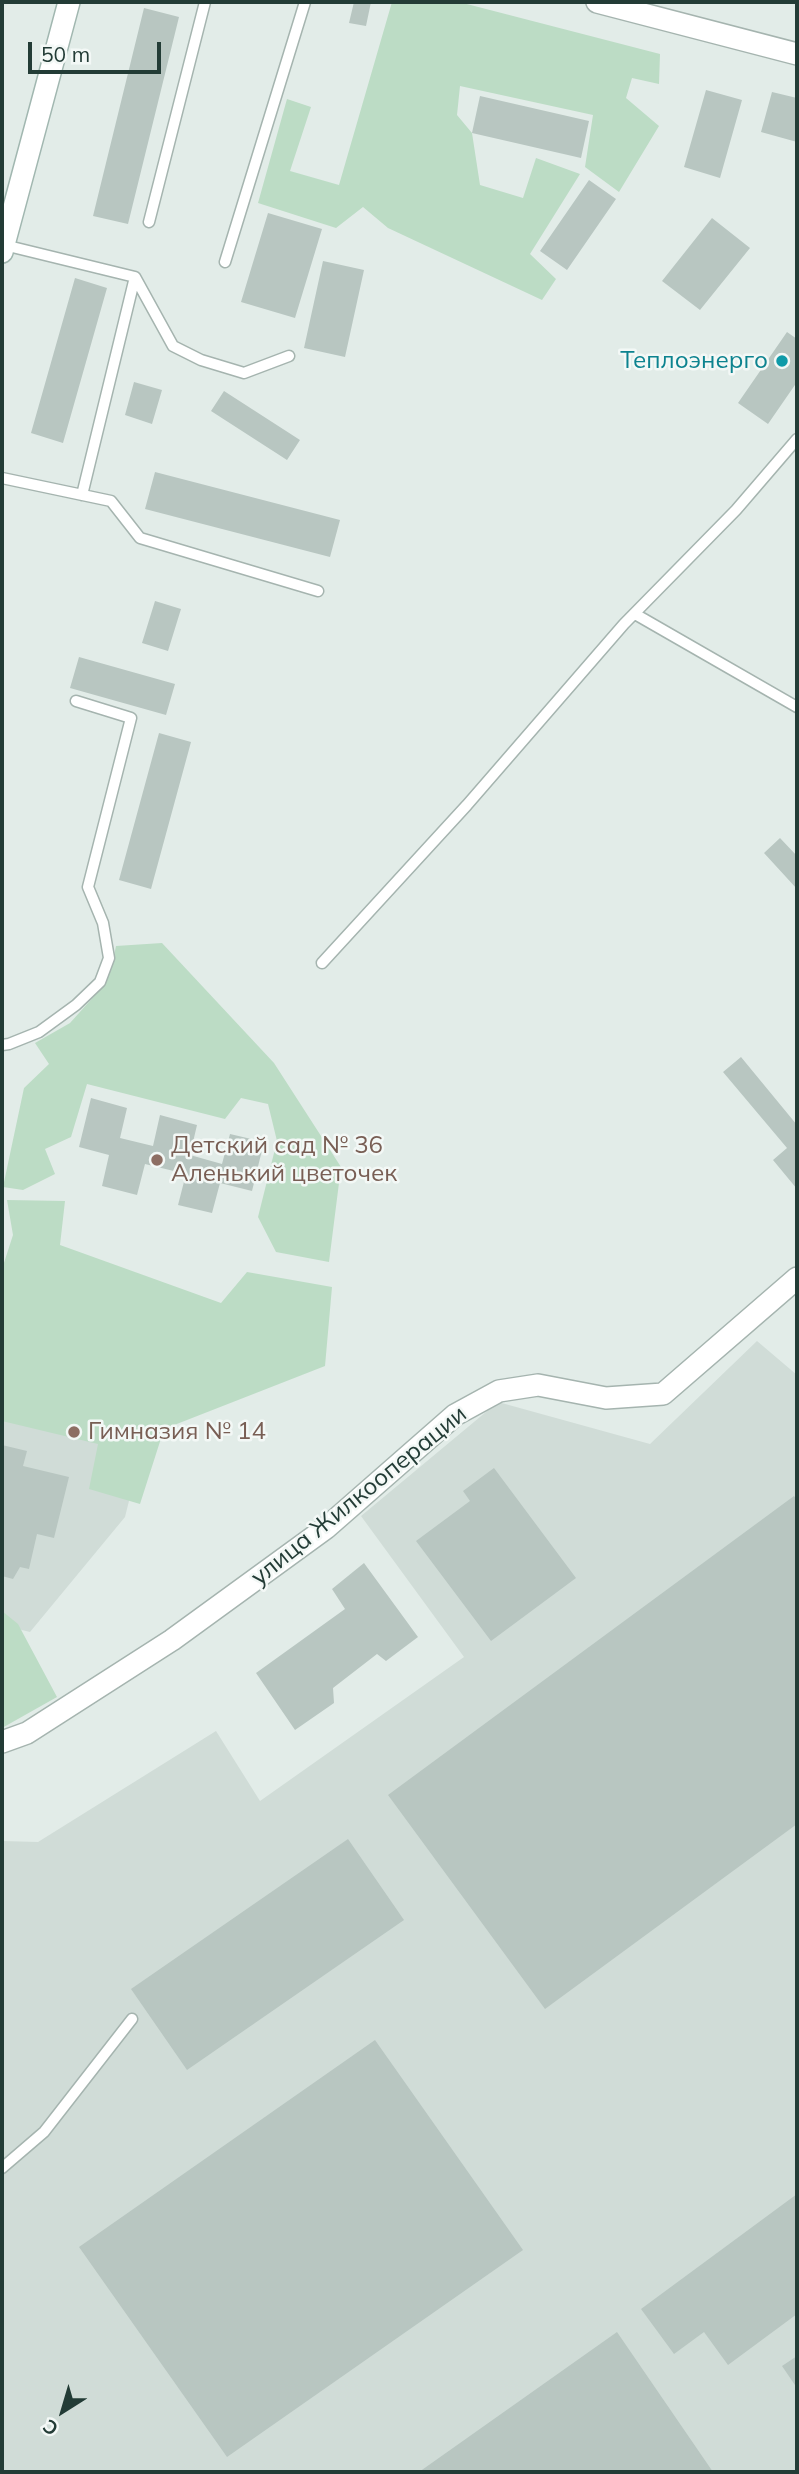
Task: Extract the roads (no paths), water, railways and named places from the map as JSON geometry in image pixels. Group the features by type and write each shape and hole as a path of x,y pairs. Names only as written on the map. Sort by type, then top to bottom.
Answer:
{"street":[{"path":"3,248 69,2"},
{"path":"597,2 797,54"},
{"name":"улица Жилкооперации","path":"2,1742 27,1733 172,1640 327,1528 455,1415 499,1391 538,1385 606,1398 663,1394 797,1278"}],"lane":[{"path":"149,222 205,2"},
{"path":"225,262 305,2"},
{"path":"3,248 135,276 173,346 201,360 244,373 289,356"},
{"path":"82,495 135,276"},
{"path":"322,963 467,805 635,614 736,510 797,439"},
{"path":"2,478 111,501 140,538 318,590"},
{"path":"635,614 797,707"},
{"path":"2,1045 39,1032 76,1005 100,982 109,958 103,923 88,887 131,718 76,701"},
{"path":"2,2168 44,2132 132,2019"}],"place":[{"name":"Теплоэнерго","path":"782,361"},
{"name":"Детский сад № 36 Аленький цветочек","path":"157,1160"},
{"name":"Гимназия № 14","path":"74,1432"}]}
